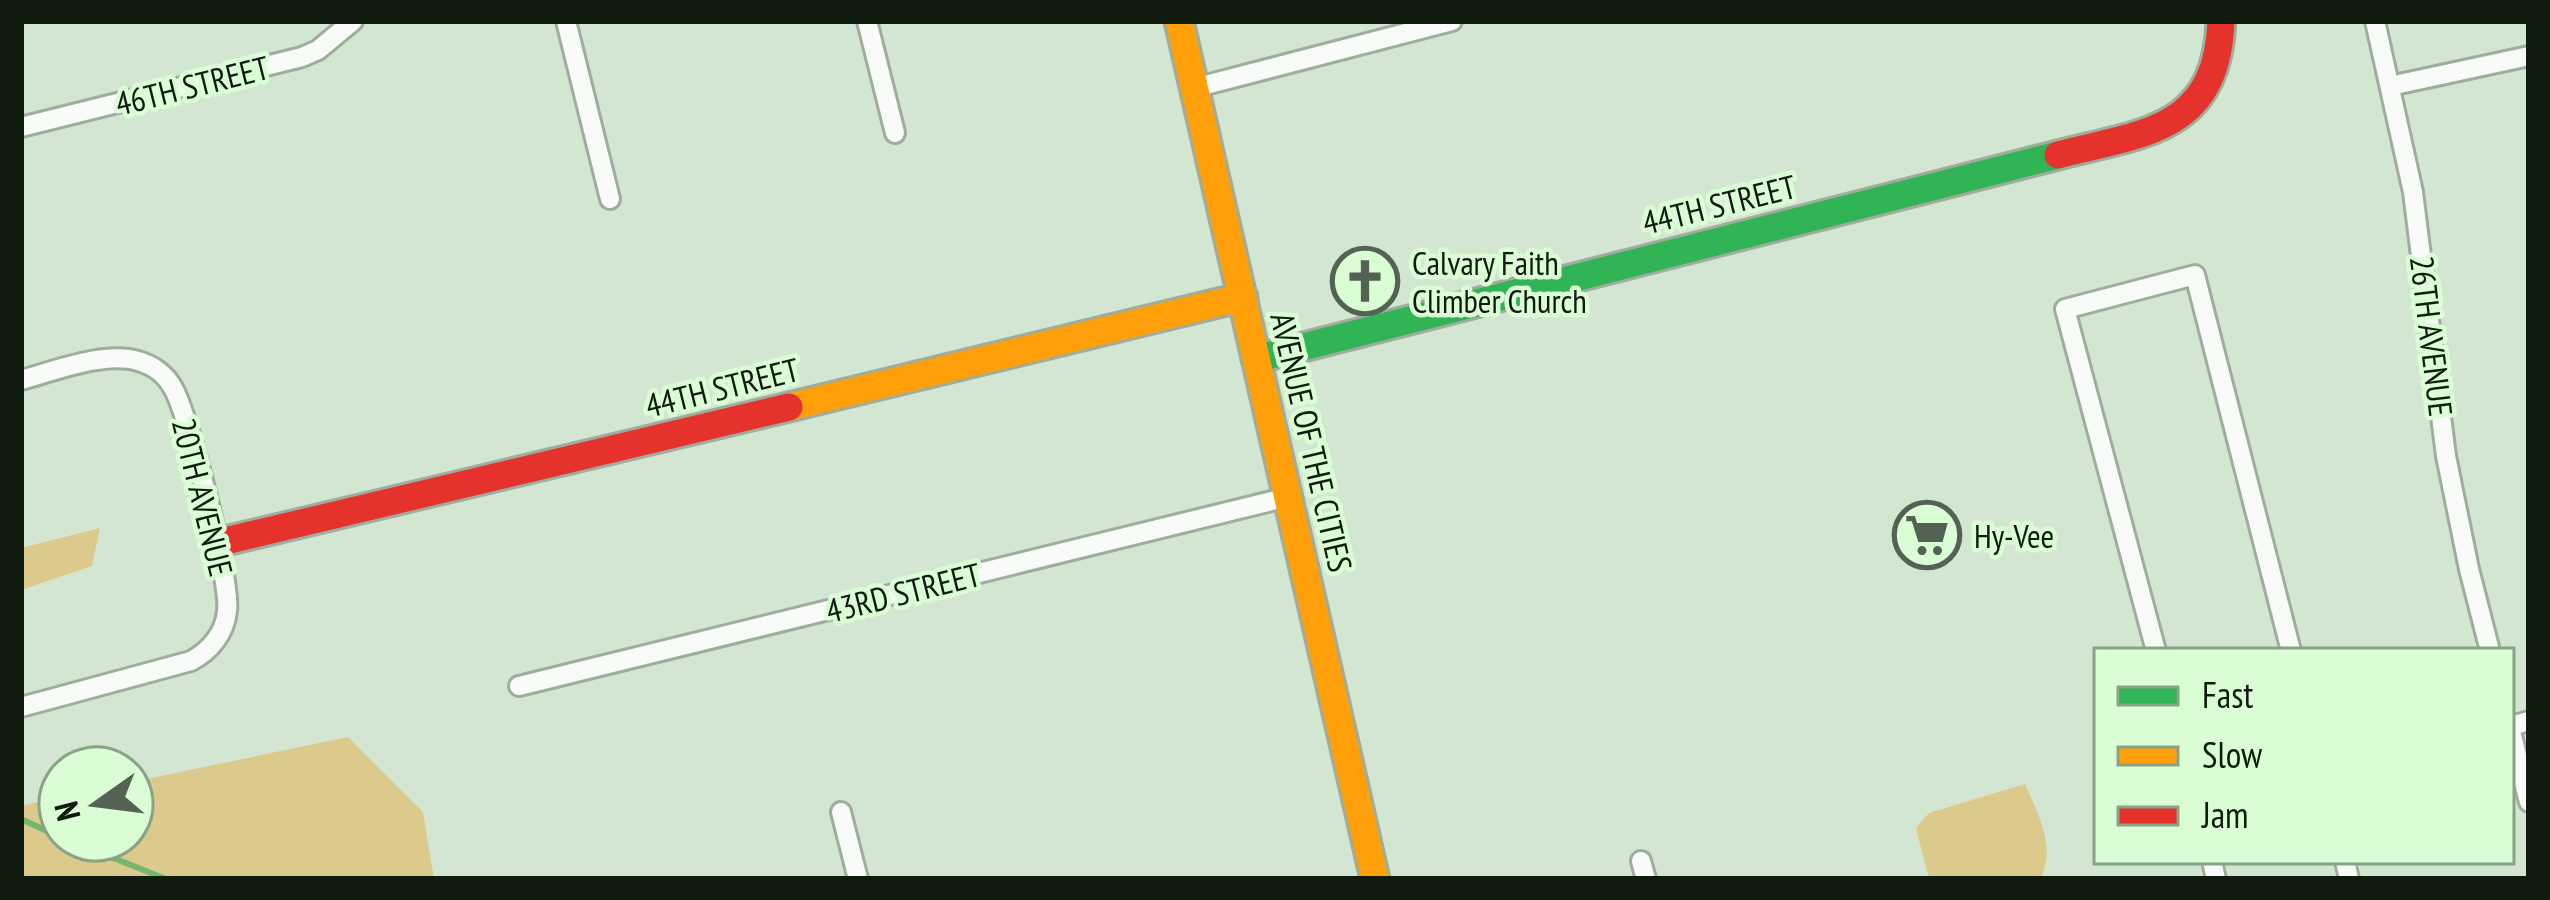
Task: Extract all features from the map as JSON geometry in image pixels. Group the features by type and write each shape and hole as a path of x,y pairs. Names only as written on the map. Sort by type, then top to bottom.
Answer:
{"street":[{"name":"46TH STREET","path":"21,127 302,57 318,50 352,21"},
{"path":"566,21 610,199"},
{"path":"868,21 896,133"},
{"name":"AVENUE OF THE CITIES","path":"1179,21 1375,879"},
{"path":"1194,88 1452,21"},
{"name":"44TH STREET","path":"1256,359 2131,138 2171,123 2194,106 2213,71 2222,40 2221,21"},
{"name":"26TH AVENUE","path":"2375,21 2413,192 2446,456 2489,648"},
{"path":"2390,86 2529,56"},
{"path":"2155,648 2065,309 2195,275 2290,648"},
{"name":"44TH STREET","path":"217,543 1243,297"},
{"name":"20TH AVENUE","path":"21,380 112,359 139,361 163,374 183,411 228,602 223,627 200,656 21,706"},
{"name":"43RD STREET","path":"519,686 1288,497"},
{"path":"2514,741 2529,802"},
{"path":"841,812 858,879"}],"shaded area":[{"path":"100,528 92,566 21,590 21,548"},
{"path":"348,737 423,812 434,879 21,879 21,803 36,802 36,864 156,864 156,777"},
{"path":"2025,784 2046,843 2040,879 1929,879 1916,828 1929,813"}],"waterway":[{"path":"21,819 36,826"},
{"path":"128,864 166,879"}],"traffic: fast":[{"path":"1256,359 2058,155"}],"traffic: slow":[{"path":"1179,21 1375,879"},
{"path":"789,407 1243,297"}],"traffic: jam":[{"path":"2058,155 2146,132 2190,106 2206,85 2221,21"},
{"path":"217,543 789,407"}],"place":[{"name":"Calvary Faith Climber Church","path":"1365,281"},
{"name":"Hy-Vee","path":"1927,535"}]}
